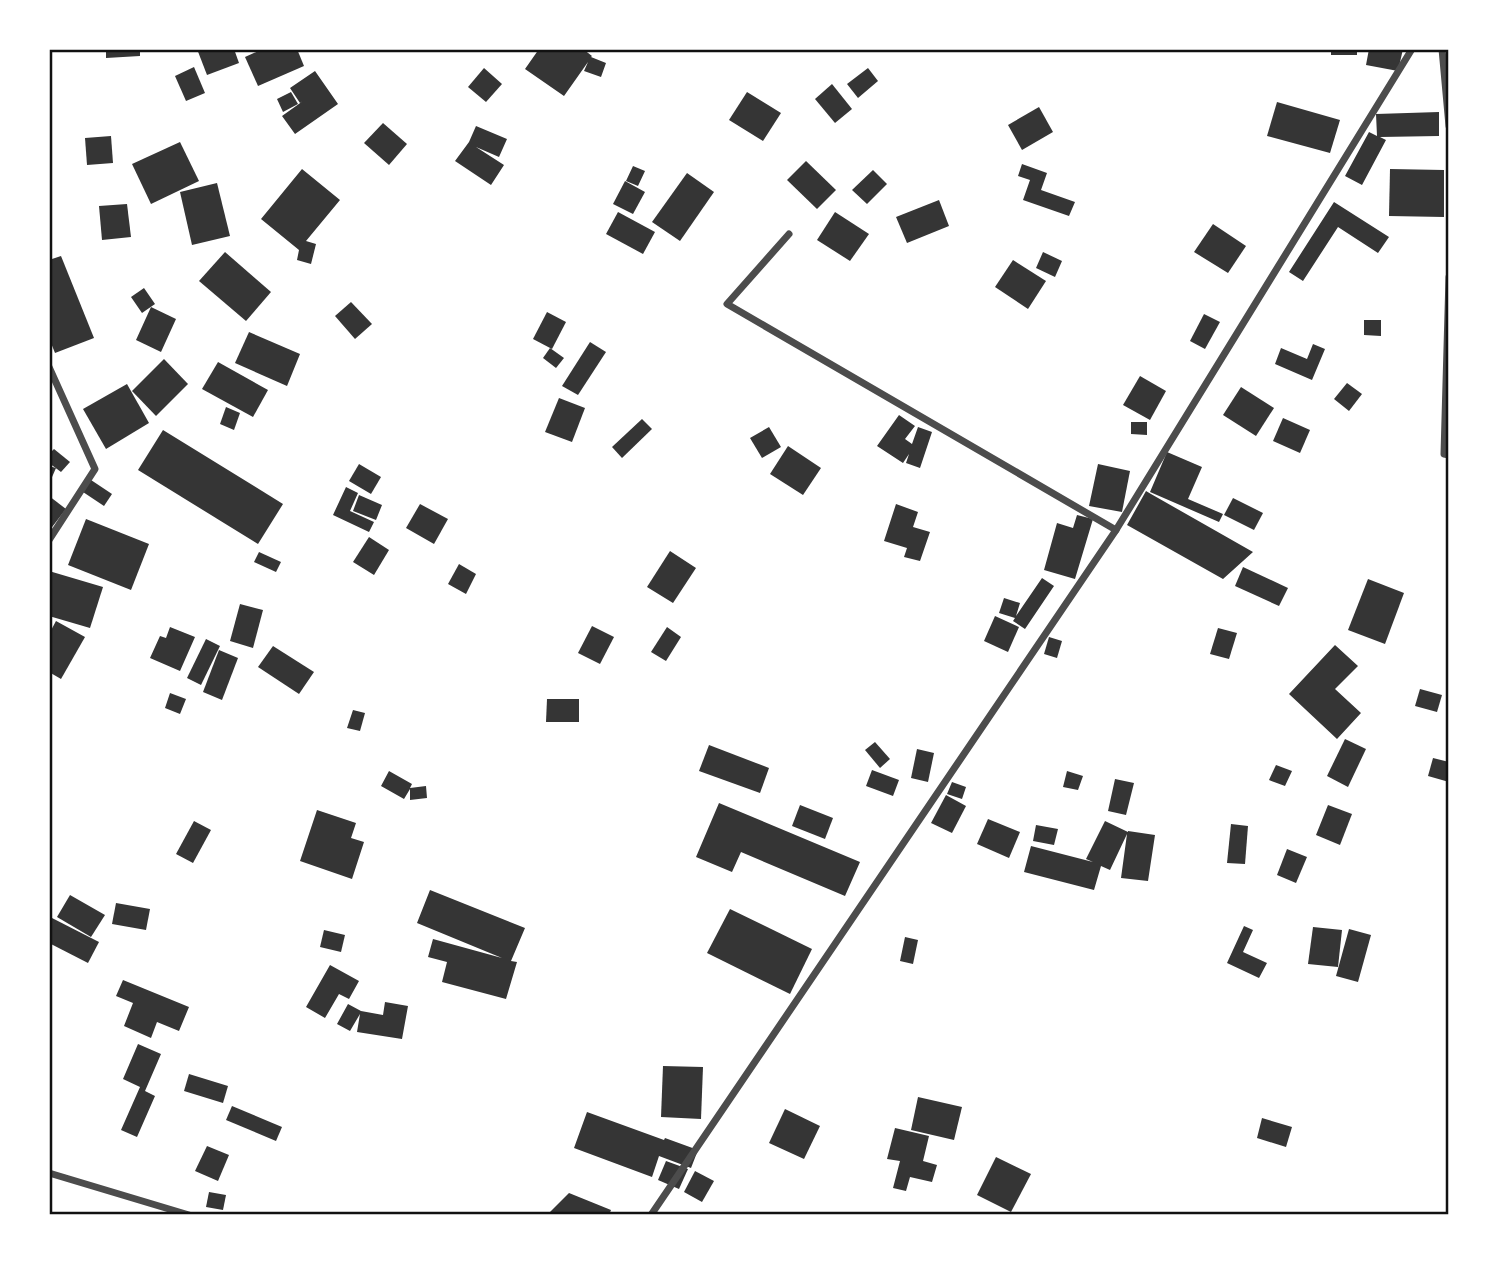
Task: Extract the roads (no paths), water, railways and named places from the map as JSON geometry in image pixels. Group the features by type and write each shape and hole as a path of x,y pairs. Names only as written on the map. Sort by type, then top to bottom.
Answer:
{"street":[{"path":"651,1215 1115,530 1412,49"},
{"path":"1442,49 1449,126"},
{"path":"789,234 727,304 1115,530"},
{"path":"1449,276 1444,454 1449,455"},
{"path":"49,367 95,469 49,540"},
{"path":"49,1173 189,1215"}]}
